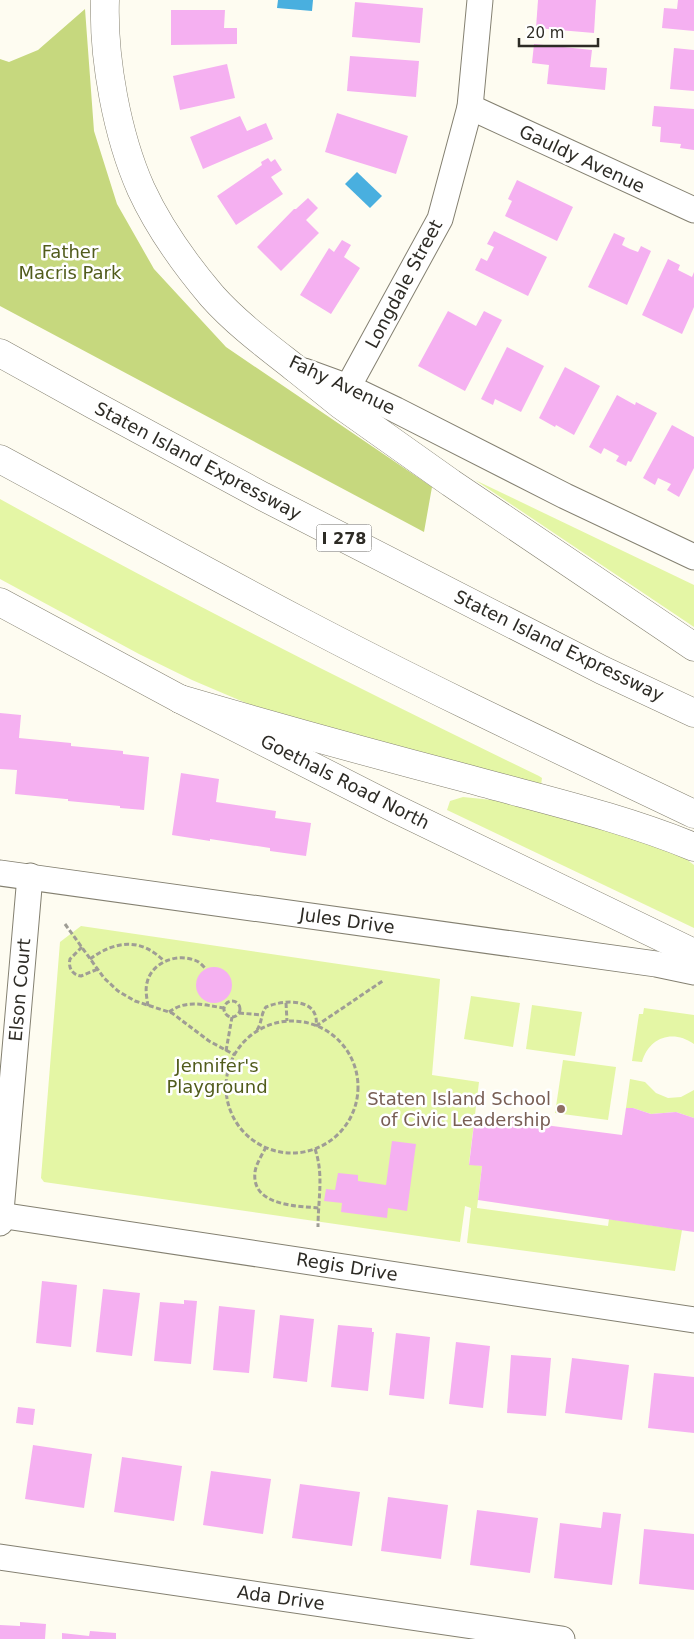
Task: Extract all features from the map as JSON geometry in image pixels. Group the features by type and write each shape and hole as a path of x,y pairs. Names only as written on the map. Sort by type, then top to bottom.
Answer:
{"main road":[{"name":"Fahy Avenue","path":"105,0 106,42 115,101 131,161 152,210 179,255 213,297 295,368"},
{"name":"Staten Island Expressway","path":"0,353 262,496 602,670 694,713"},
{"path":"295,368 340,405 443,478 694,647"},
{"path":"0,459 301,622 694,814"},
{"name":"Goethals Road North","path":"0,602 180,699 396,809 694,953"},
{"path":"180,699 329,742 603,815 694,848"}],"street":[{"name":"Longdale Street","path":"348,387 440,219 470,107 480,0"},
{"name":"Gauldy Avenue","path":"470,107 694,210"},
{"name":"Fahy Avenue","path":"295,368 348,387 565,496 694,557"},
{"name":"Jules Drive","path":"0,873 656,964 694,972"},
{"name":"Elson Court","path":"0,1223 30,876"},
{"name":"Regis Drive","path":"0,1215 694,1320"},
{"name":"Ada Drive","path":"0,1557 562,1639"}],"path":[{"path":"65,924 104,978 118,991 135,1001 180,1018 209,1041 235,1055"},
{"path":"90,959 107,948 137,944 152,950 165,962"},
{"path":"82,947 70,959 69,964 73,973 81,976 98,969"},
{"path":"148,1006 146,989 149,977 153,970 165,962 176,958 186,958 198,962 206,969"},
{"path":"316,1026 384,980"},
{"path":"224,1008 229,1002 234,1002 239,1006 239,1012"},
{"path":"255,1033 260,1026 266,1006 286,1003 305,1004 312,1008 317,1018 316,1026"},
{"path":"286,1003 287,1022"},
{"path":"168,1012 177,1006 191,1004 224,1008"},
{"path":"224,1008 225,1013 232,1017"},
{"path":"226,1051 232,1017 239,1012 263,1015"},
{"path":"287,1022 307,1023 316,1026 335,1037 346,1049 354,1064 358,1080 357,1097 352,1113 344,1128 332,1140 315,1148 300,1152 285,1152 266,1147 245,1133 236,1122 229,1108 226,1078 230,1063 248,1037 261,1029 276,1023 287,1022"},
{"path":"266,1147 255,1173 261,1193 274,1202 319,1208"},
{"path":"315,1148 320,1161 321,1174 318,1227"}],"green space":[{"name":"Father Macris Park","path":"85,9 94,131 117,204 154,269 226,347 432,487 424,532 0,306 0,59 9,62 38,50"},
{"path":"475,480 694,585 694,627"},
{"path":"0,499 268,641 539,776 542,778 541,785 284,719 192,680 139,654 0,579"},
{"path":"463,797 502,801 673,849 694,865 694,928 447,810 450,801"},
{"name":"Jennifer's Playground","path":"81,926 440,979 432,1075 479,1082 469,1164 482,1166 477,1208 608,1226 609,1219 682,1230 675,1271 467,1243 471,1208 465,1206 460,1242 44,1182 41,1178 60,942"},
{"path":"471,996 520,1003 513,1047 464,1039"},
{"path":"532,1005 582,1012 575,1056 526,1049"},
{"path":"644,1008 694,1015 694,1044 678,1037 663,1038 656,1041 650,1047 645,1053 642,1062 632,1061 639,1014 643,1014"},
{"path":"563,1060 616,1067 608,1120 555,1113"},
{"path":"630,1079 645,1082 656,1093 668,1098 681,1097 694,1090 694,1118 676,1112 651,1114 633,1108 626,1108"}],"water":[{"path":"278,0 313,0 312,11 277,8"},
{"path":"357,172 382,196 370,208 345,184"}],"building":[{"path":"538,0 596,0 594,33 536,28"},
{"path":"678,0 694,0 694,31 662,28 664,8 677,9"},
{"path":"355,2 423,8 420,43 352,37"},
{"path":"171,10 225,10 224,28 237,28 237,44 171,45"},
{"path":"534,44 592,50 590,67 607,68 605,90 547,84 549,65 532,63"},
{"path":"674,48 694,50 694,91 670,89"},
{"path":"350,56 419,61 416,97 347,91"},
{"path":"227,64 235,98 180,110 173,76"},
{"path":"654,106 694,109 694,150 680,148 681,144 660,142 661,127 652,126"},
{"path":"337,113 408,136 396,174 325,152"},
{"path":"240,116 247,131 266,123 273,139 203,169 190,137"},
{"path":"268,158 271,162 275,159 282,170 271,177 283,194 236,225 217,196 262,165 261,162"},
{"path":"517,180 573,207 557,241 505,216 512,201 508,199"},
{"path":"308,198 318,208 306,220 319,233 281,271 257,247 294,209"},
{"path":"494,231 547,257 528,296 475,270 481,258 487,261 494,247 487,244"},
{"path":"614,233 625,238 622,245 630,249 638,252 641,246 651,251 627,305 588,287"},
{"path":"342,240 351,245 344,257 360,268 331,314 300,295 329,248 334,252"},
{"path":"668,259 680,265 678,270 692,277 694,272 694,307 682,334 642,315"},
{"path":"448,311 476,326 484,311 502,320 465,391 418,366"},
{"path":"507,347 544,366 521,412 495,399 493,405 481,399"},
{"path":"565,367 600,386 574,435 539,418"},
{"path":"617,395 635,405 636,402 657,413 631,462 628,461 626,466 616,461 619,456 604,448 601,454 589,447"},
{"path":"672,425 694,437 694,468 679,497 667,490 671,484 658,478 655,485 643,478"},
{"path":"0,713 21,715 19,738 71,743 71,746 123,751 123,754 149,757 144,810 68,801 68,799 15,794 17,770 0,769"},
{"path":"181,773 219,779 216,802 276,811 275,818 311,823 306,856 270,851 270,848 172,835"},
{"path":"214,967 226,973 232,985 226,997 214,1003 202,997 196,985 202,973"},
{"path":"626,1108 633,1108 651,1114 676,1112 694,1118 694,1232 478,1200 482,1166 469,1165 475,1116 622,1135"},
{"path":"392,1141 416,1144 407,1211 388,1208 387,1218 341,1212 342,1203 324,1201 326,1189 335,1190 338,1173 358,1175 358,1181 386,1185"},
{"path":"42,1281 77,1285 71,1347 36,1343"},
{"path":"103,1289 140,1293 132,1356 96,1352"},
{"path":"184,1300 197,1301 191,1364 154,1361 160,1302 184,1304"},
{"path":"219,1306 255,1310 249,1373 213,1370"},
{"path":"280,1315 314,1319 307,1382 273,1378"},
{"path":"338,1325 372,1328 372,1332 374,1332 368,1391 331,1387"},
{"path":"396,1333 430,1337 424,1399 389,1395"},
{"path":"456,1342 490,1346 483,1408 449,1404"},
{"path":"511,1355 551,1358 546,1416 507,1413"},
{"path":"572,1358 629,1365 622,1420 565,1413"},
{"path":"654,1373 694,1377 694,1433 648,1428"},
{"path":"18,1407 35,1409 33,1425 16,1423"},
{"path":"33,1445 92,1454 84,1508 25,1499"},
{"path":"122,1457 182,1466 174,1521 114,1512"},
{"path":"211,1471 271,1479 263,1534 203,1525"},
{"path":"300,1484 360,1492 352,1546 292,1538"},
{"path":"388,1497 448,1505 441,1559 381,1551"},
{"path":"477,1510 538,1518 530,1573 470,1565"},
{"path":"603,1512 621,1514 612,1585 554,1578 560,1523 601,1528"},
{"path":"644,1529 694,1534 694,1590 639,1584"},
{"path":"20,1622 46,1624 45,1639 0,1639 0,1625 20,1626"},
{"path":"90,1631 116,1633 116,1639 62,1639 62,1633 89,1636"}],"place":[{"name":"Staten Island School of Civic Leadership","path":"561,1109"}]}
